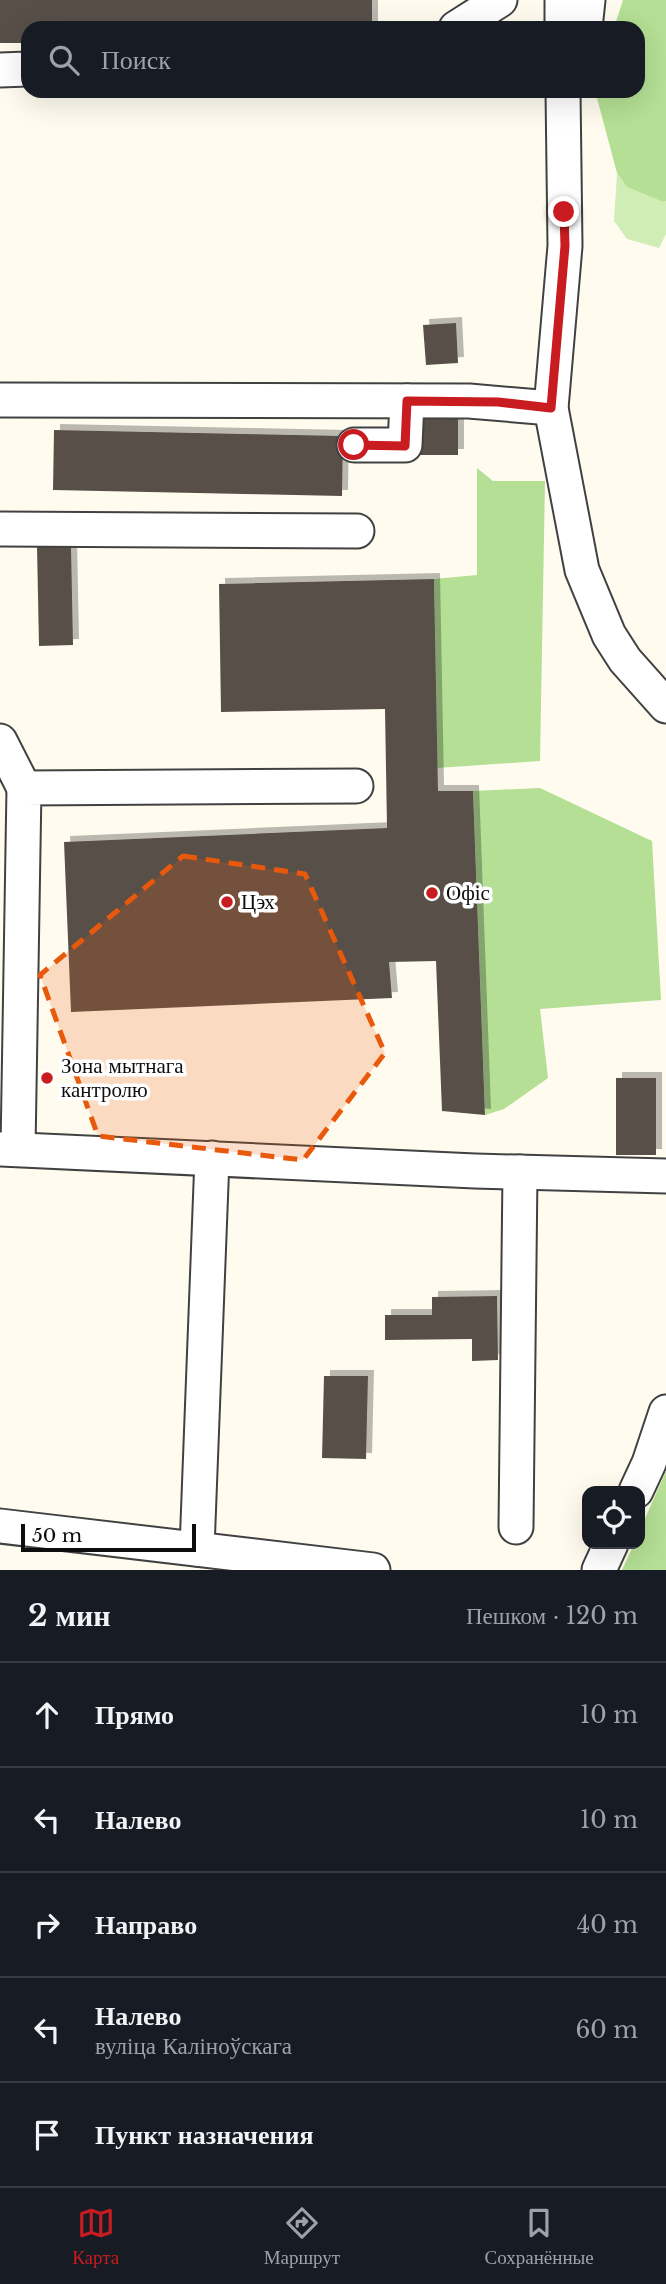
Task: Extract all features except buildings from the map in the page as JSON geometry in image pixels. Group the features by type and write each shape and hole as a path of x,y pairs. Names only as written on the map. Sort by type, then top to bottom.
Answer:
{"street":[{"path":"467,21 500,0"},
{"path":"562,0 562,21"},
{"path":"586,21 588,0"},
{"path":"0,70 21,69"},
{"path":"563,98 565,246 551,408 582,570 610,635 625,660 660,690"},
{"path":"0,400 498,402 551,408"},
{"path":"354,445 405,446 407,401"},
{"path":"0,529 357,531"},
{"path":"0,741 24,788 9,1149 666,1177"},
{"path":"24,788 356,786"},
{"path":"197,1549 212,1158"},
{"path":"516,1527 520,1172"},
{"path":"638,1486 666,1412"},
{"path":"0,1526 373,1570"},
{"path":"598,1570 608,1549"}],"highlighted area":[{"path":"183,856 305,874 385,1053 303,1160 98,1136 40,975"}],"green space":[{"path":"623,0 666,0 666,201 663,202 627,187 617,173 597,98 645,98 645,21 616,21"},
{"path":"617,173 627,187 666,201 666,234 659,248 627,239 614,221"},
{"path":"477,468 493,481 545,481 540,761 437,768 434,579 477,575"},
{"path":"540,788 652,841 661,1000 540,1009 548,1078 504,1109 485,1115 473,791"},
{"path":"666,1471 666,1570 622,1570 632,1549 645,1549 645,1519"}],"place":[{"name":"Офіс","path":"432,893"},
{"name":"Цэх","path":"227,902"},
{"name":"Зона мытнага кантролю","path":"47,1078"}],"route":[{"path":"354,445 405,446 407,401 498,402 551,408 565,246 564,212"}]}
